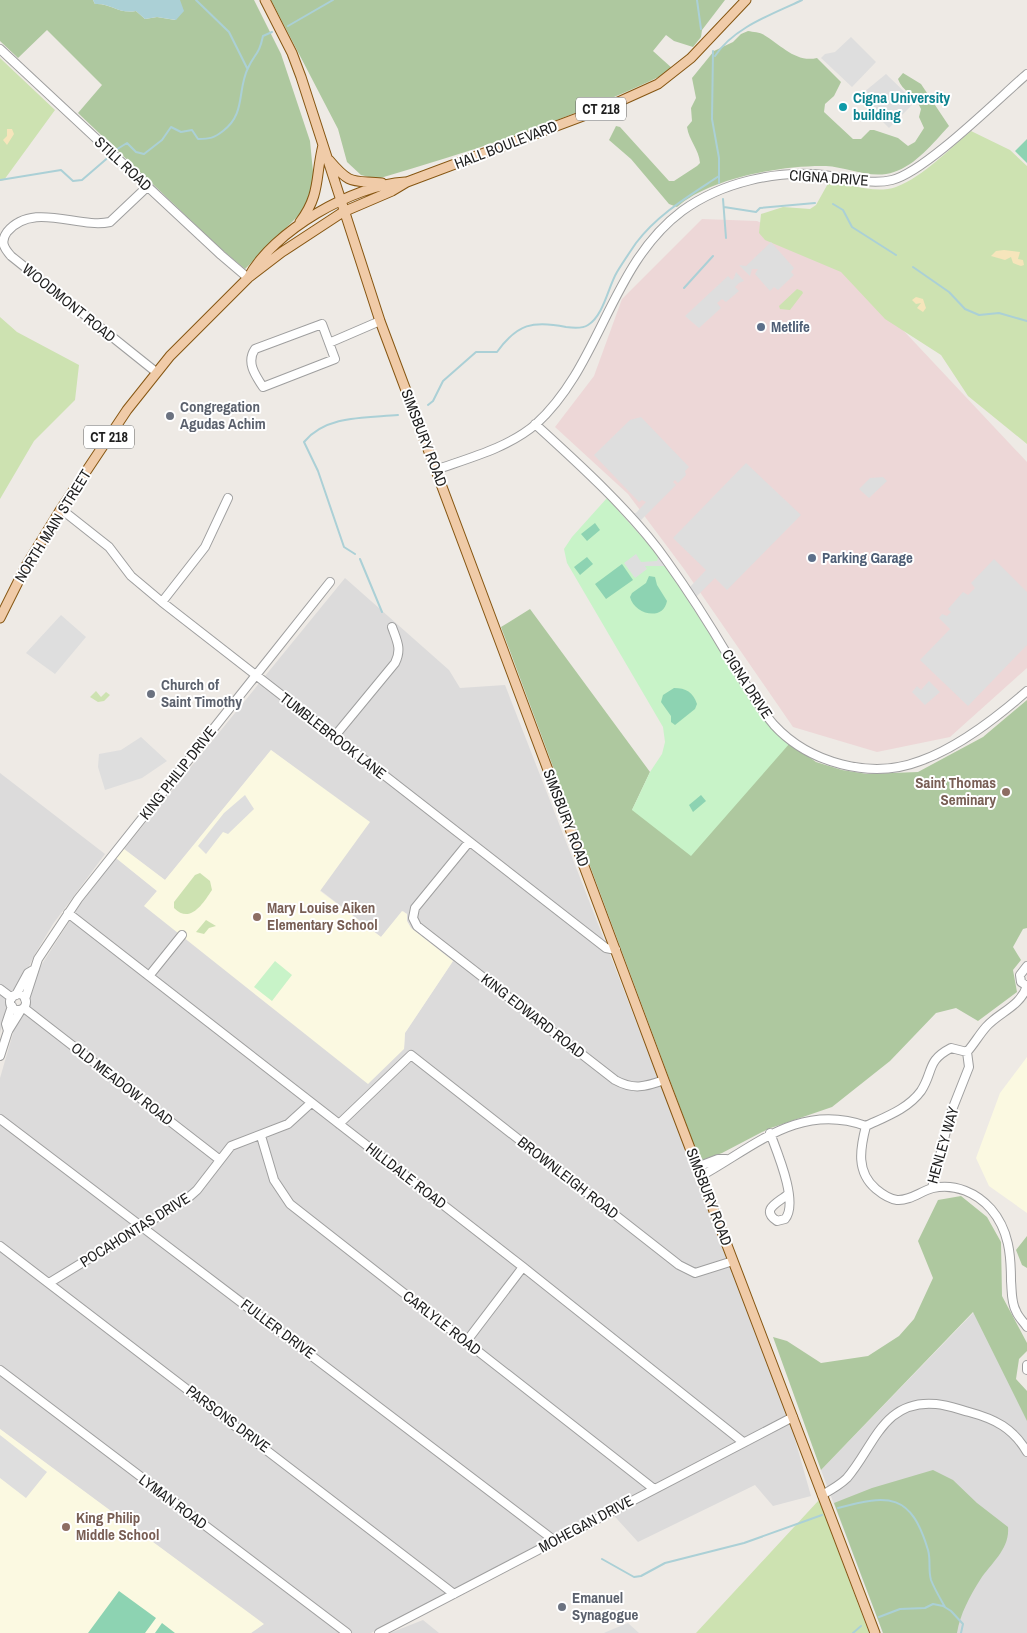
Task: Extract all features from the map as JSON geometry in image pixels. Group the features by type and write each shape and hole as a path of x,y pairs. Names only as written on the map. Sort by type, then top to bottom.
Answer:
{"main road":[{"name":"SIMSBURY ROAD","path":"265,0 292,53 323,142 343,212 380,322 664,1080 875,1633"},
{"name":"HALL BOULEVARD","path":"343,212 392,191 407,182 614,104 658,84 691,58 746,0"},
{"path":"298,225 309,209 316,193 318,164 323,142"},
{"path":"327,158 344,177 355,182 388,183"},
{"name":"HALL BOULEVARD","path":"340,202 388,183 407,182"},
{"name":"NORTH MAIN STREET","path":"248,278 255,266 298,225 340,202"},
{"name":"NORTH MAIN STREET","path":"0,616 26,566 61,509 127,410 156,372 248,278 312,230 343,212"}],"street":[{"name":"STILL ROAD","path":"0,49 220,255 248,278"},
{"name":"CIGNA DRIVE","path":"435,470 498,447 535,424 568,387 630,270 650,243 684,210 732,186 767,177 809,174 877,182 893,180 912,171 932,156 1027,74"},
{"name":"WOODMONT ROAD","path":"147,186 110,222 41,217 26,219 9,230 3,242 3,248 156,372"},
{"path":"329,342 380,322"},
{"path":"322,324 329,342 336,359 263,387 250,363 251,355 261,345 322,324"},
{"name":"CIGNA DRIVE","path":"535,424 633,520 658,548 768,717 787,737 807,751 837,764 861,768 888,768 919,762 956,743 1027,691"},
{"path":"162,602 205,547 228,498"},
{"name":"TUMBLEBROOK LANE","path":"61,509 102,540 131,576 162,602 334,738 606,948 616,950"},
{"name":"KING PHILIP DRIVE","path":"8,1031 6,1024 13,1000 28,973 33,970 68,913 330,582"},
{"path":"334,738 395,663 399,654 399,647 392,627"},
{"name":"KING EDWARD ROAD","path":"469,842 415,908 413,918 420,929 615,1080 630,1087 638,1088 664,1080"},
{"name":"HILLDALE ROAD","path":"68,913 523,1267 743,1442"},
{"path":"149,976 182,935"},
{"path":"699,1172 721,1164 726,1158 770,1133 801,1122 828,1119 848,1120 866,1126 909,1104 921,1090 933,1061 941,1053 951,1048 967,1052 986,1027 1014,1006 1025,993 1027,986 1021,982 1020,975 1027,966"},
{"name":"KING PHILIP DRIVE","path":"0,1056 8,1031 22,1009 33,976 33,970"},
{"path":"0,990 13,1000 21,995 25,999"},
{"name":"OLD MEADOW ROAD","path":"13,1000 22,1009 220,1160"},
{"name":"HENLEY WAY","path":"866,1126 861,1143 860,1162 864,1174 872,1185 884,1195 897,1200 917,1196 932,1188 950,1116 969,1067 967,1052"},
{"name":"BROWNLEIGH ROAD","path":"339,1124 411,1056 679,1264 696,1273 733,1261"},
{"name":"POCAHONTAS DRIVE","path":"49,1283 194,1194 231,1146 288,1124 311,1103"},
{"name":"FULLER DRIVE","path":"0,1119 555,1541"},
{"path":"770,1133 786,1175 788,1194"},
{"name":"CARLYLE ROAD","path":"261,1136 274,1180 290,1204 654,1488"},
{"path":"932,1188 953,1188 973,1193 991,1210 1007,1235 1011,1256 1012,1299 1016,1312 1027,1327"},
{"name":"PARSONS DRIVE","path":"0,1246 454,1594"},
{"path":"466,1342 523,1267"},
{"name":"LYMAN ROAD","path":"0,1370 347,1633"},
{"path":"822,1495 834,1489 846,1478 884,1423 901,1411 918,1404 945,1405 998,1421 1013,1433 1027,1452"},
{"name":"MOHEGAN DRIVE","path":"379,1633 654,1488 794,1417"}],"shaded area":[{"path":"851,37 876,62 852,87 821,58 825,54 835,52"},
{"path":"886,74 915,102 889,128 858,97"},
{"path":"702,219 757,221 870,274 887,313 1027,462 1027,668 950,737 877,752 793,727 684,569 628,494 555,427 594,376 622,299"},
{"path":"771,242 794,268 791,272 794,275 778,290 774,287 770,291 755,274 758,269 752,269 750,276 739,265 746,266"},
{"path":"736,272 744,281 735,287 739,291 726,302 722,299 717,303 721,308 699,328 685,316 728,276 732,280"},
{"path":"641,417 689,467 685,471 686,475 678,483 675,480 673,482 676,485 640,521 632,513 636,513 646,502 642,500 639,502 594,455 630,420"},
{"path":"746,463 801,515 727,590 715,578 696,597 690,587 706,570 673,538"},
{"path":"883,477 887,481 869,498 859,489 870,478"},
{"path":"636,554 641,562 657,561 659,554 669,568 665,566 645,566 647,569 635,578 624,563"},
{"path":"994,559 1027,592 1027,645 968,706 920,660 950,629 939,618 942,614 947,616 951,612 948,609 963,592 968,595 975,588 971,583"},
{"path":"345,578 449,670 460,688 505,685 785,1404 811,1496 773,1506 755,1485 638,1542 607,1508 371,1633 251,1633 263,1624 0,1429 0,1078 16,1023 42,964 81,903 116,858 157,891 145,906 404,1049 405,1033 453,961 411,928 407,921 407,914 403,911 381,937 320,890 314,782 271,750 165,880 124,849"},
{"path":"61,615 86,637 55,674 26,653"},
{"path":"929,681 940,692 925,705 912,692 917,686 921,690"},
{"path":"141,737 167,761 142,778 105,790 98,767 99,754 121,750"},
{"name":"Mary Louise Aiken Elementary School","path":"271,750 370,822 320,891 381,937 402,911 407,914 407,921 411,928 453,961 405,1033 404,1049 368,1084 144,906 157,891 116,858 124,849 165,880"},
{"path":"0,773 105,854 53,924 35,954 5,1016 0,1033"},
{"path":"245,795 254,809 228,834 223,832 206,854 198,846 224,813"},
{"path":"1027,1057 1027,1213 989,1186 976,1158 1000,1093"},
{"path":"974,1312 1027,1420 1027,1633 883,1633 821,1470"},
{"name":"King Philip Middle School","path":"0,1429 264,1624 251,1633 0,1633"},
{"path":"0,1435 47,1472 26,1498 0,1478"},
{"path":"423,1620 439,1633 390,1633"},
{"path":"628,1623 639,1633 604,1633 606,1632"}],"green space":[{"path":"0,0 93,0 95,4 106,5 124,11 136,11 145,19 157,17 175,20 180,0 254,0 281,54 310,141 314,182 303,211 245,269 220,248 78,113 102,85 47,30 18,58 0,41"},
{"path":"271,0 725,0 702,30 701,37 693,47 674,41 666,35 653,51 673,69 667,73 560,119 451,157 377,179 361,175 347,162 338,129"},
{"path":"748,31 762,34 795,56 809,59 817,58 841,82 834,96 825,104 824,112 853,139 861,139 870,130 874,130 898,138 908,146 915,142 924,128 919,117 921,109 898,79 903,73 921,84 949,126 917,159 894,172 877,175 826,166 789,168 747,175 727,181 708,188 677,207 669,204 631,159 609,140 616,126 620,127 669,181 674,181 697,166 700,163 699,158 687,127 692,121 691,108 696,98 692,78 714,51 733,42 741,34"},
{"path":"0,58 55,110 4,180 0,181"},
{"path":"971,131 1010,150 1027,166 1027,444 968,396 941,355 885,319 841,272 765,240 759,233 761,214 783,207 810,209 816,205 830,180 880,190 896,187 926,169"},
{"path":"1027,139 1027,163 1015,151"},
{"path":"797,289 803,293 790,310 780,309 779,306"},
{"path":"0,317 17,332 79,365 75,400 34,441 0,499"},
{"path":"607,498 660,557 764,718 790,743 691,856 632,810 650,772 662,754 665,742 663,727 567,563 564,549 572,537"},
{"path":"595,523 600,530 587,541 581,534"},
{"path":"587,557 593,564 580,575 574,567"},
{"path":"622,564 633,580 606,599 595,584"},
{"path":"649,576 655,577 657,585 667,601 660,612 648,613 642,611 637,608 630,597 632,593 646,583"},
{"path":"530,609 650,772 632,810 790,743 816,762 842,770 867,774 918,772 983,737 1027,700 1027,928 1023,929 1013,947 1021,960 1013,970 1017,992 978,1021 956,1008 936,1013 890,1061 832,1107 768,1129 722,1153 700,1161 501,627"},
{"path":"674,688 688,692 693,696 697,704 695,709 675,725 671,722 671,716 661,702 663,695"},
{"path":"96,691 101,697 106,692 110,695 104,701 98,702 90,697"},
{"path":"701,795 706,801 693,812 689,805"},
{"path":"200,873 210,881 212,890 195,911 185,914 180,912 174,908 174,902 195,875"},
{"path":"206,920 216,926 209,928 204,934 196,932"},
{"path":"275,961 292,975 272,1001 254,987"},
{"path":"961,1196 987,1217 1001,1242 1002,1296 1027,1343 1027,1351 1019,1359 1016,1379 1027,1391 1027,1421 973,1312 821,1470 773,1337 787,1341 821,1363 868,1356 899,1336 914,1319 933,1278 918,1241 938,1200"},
{"path":"1027,1236 1027,1268 1022,1265 1016,1250"},
{"path":"933,1470 953,1480 977,1503 1008,1527 1006,1542 969,1599 960,1619 957,1633 883,1633 834,1503 872,1488"},
{"path":"819,1500 869,1633 696,1633"},
{"path":"119,1591 156,1618 145,1633 88,1633"},
{"path":"162,1623 175,1633 155,1633"}],"sand":[{"path":"7,129 12,129 14,134 7,145 3,140 7,136"},
{"path":"996,251 1020,252 1018,259 1023,260 1024,265 1021,266 1013,263 1011,257 1005,260 991,256"},
{"path":"916,297 923,299 926,308 923,312 917,308 921,303 916,304 912,300"}],"water":[{"path":"93,0 180,0 184,11 176,20 157,17 145,19 136,11 129,12 106,5 95,4"}],"waterway":[{"path":"196,0 229,32 247,68"},
{"path":"288,26 333,0"},
{"path":"697,0 701,29"},
{"path":"715,56 723,46 743,29 802,0"},
{"path":"114,151 127,143 136,152 144,154 162,140 171,127 181,132 192,130 198,139 212,138 223,131 235,117 245,76 250,63 258,51 263,36 272,32"},
{"path":"713,51 712,119 719,158 719,183"},
{"path":"0,180 61,170 73,181 82,180 111,155"},
{"path":"428,405 433,401 443,381 476,352 497,352 519,330 535,324 574,328 588,325 598,315 617,272 636,243 664,214 719,176"},
{"path":"723,199 726,238"},
{"path":"724,207 756,212 760,208 815,203"},
{"path":"833,204 843,210 852,227 896,255"},
{"path":"684,288 713,256"},
{"path":"913,267 949,292 965,309 979,315 999,313 1027,321"},
{"path":"355,554 344,547 318,471 304,442 313,433 335,422 347,419 398,415"},
{"path":"360,559 382,612"},
{"path":"838,1508 856,1503 884,1500 896,1502 906,1508 914,1517 921,1531 929,1554 931,1580 945,1607"},
{"path":"602,1559 634,1577 641,1576 665,1563 744,1543 822,1515"},
{"path":"879,1617 900,1609 925,1608 933,1604 943,1606 951,1611 963,1624 961,1633"},
{"path":"853,1633 861,1626"}],"place":[{"name":"Cigna University building","path":"843,107"},
{"name":"Metlife","path":"761,327"},
{"name":"Congregation Agudas Achim","path":"170,416"},
{"name":"Parking Garage","path":"812,558"},
{"name":"Church of Saint Timothy","path":"151,694"},
{"name":"Saint Thomas Seminary","path":"1006,792"},
{"name":"Mary Louise Aiken Elementary School","path":"257,917"},
{"name":"King Philip Middle School","path":"66,1527"},
{"name":"Emanuel Synagogue","path":"562,1607"}]}
